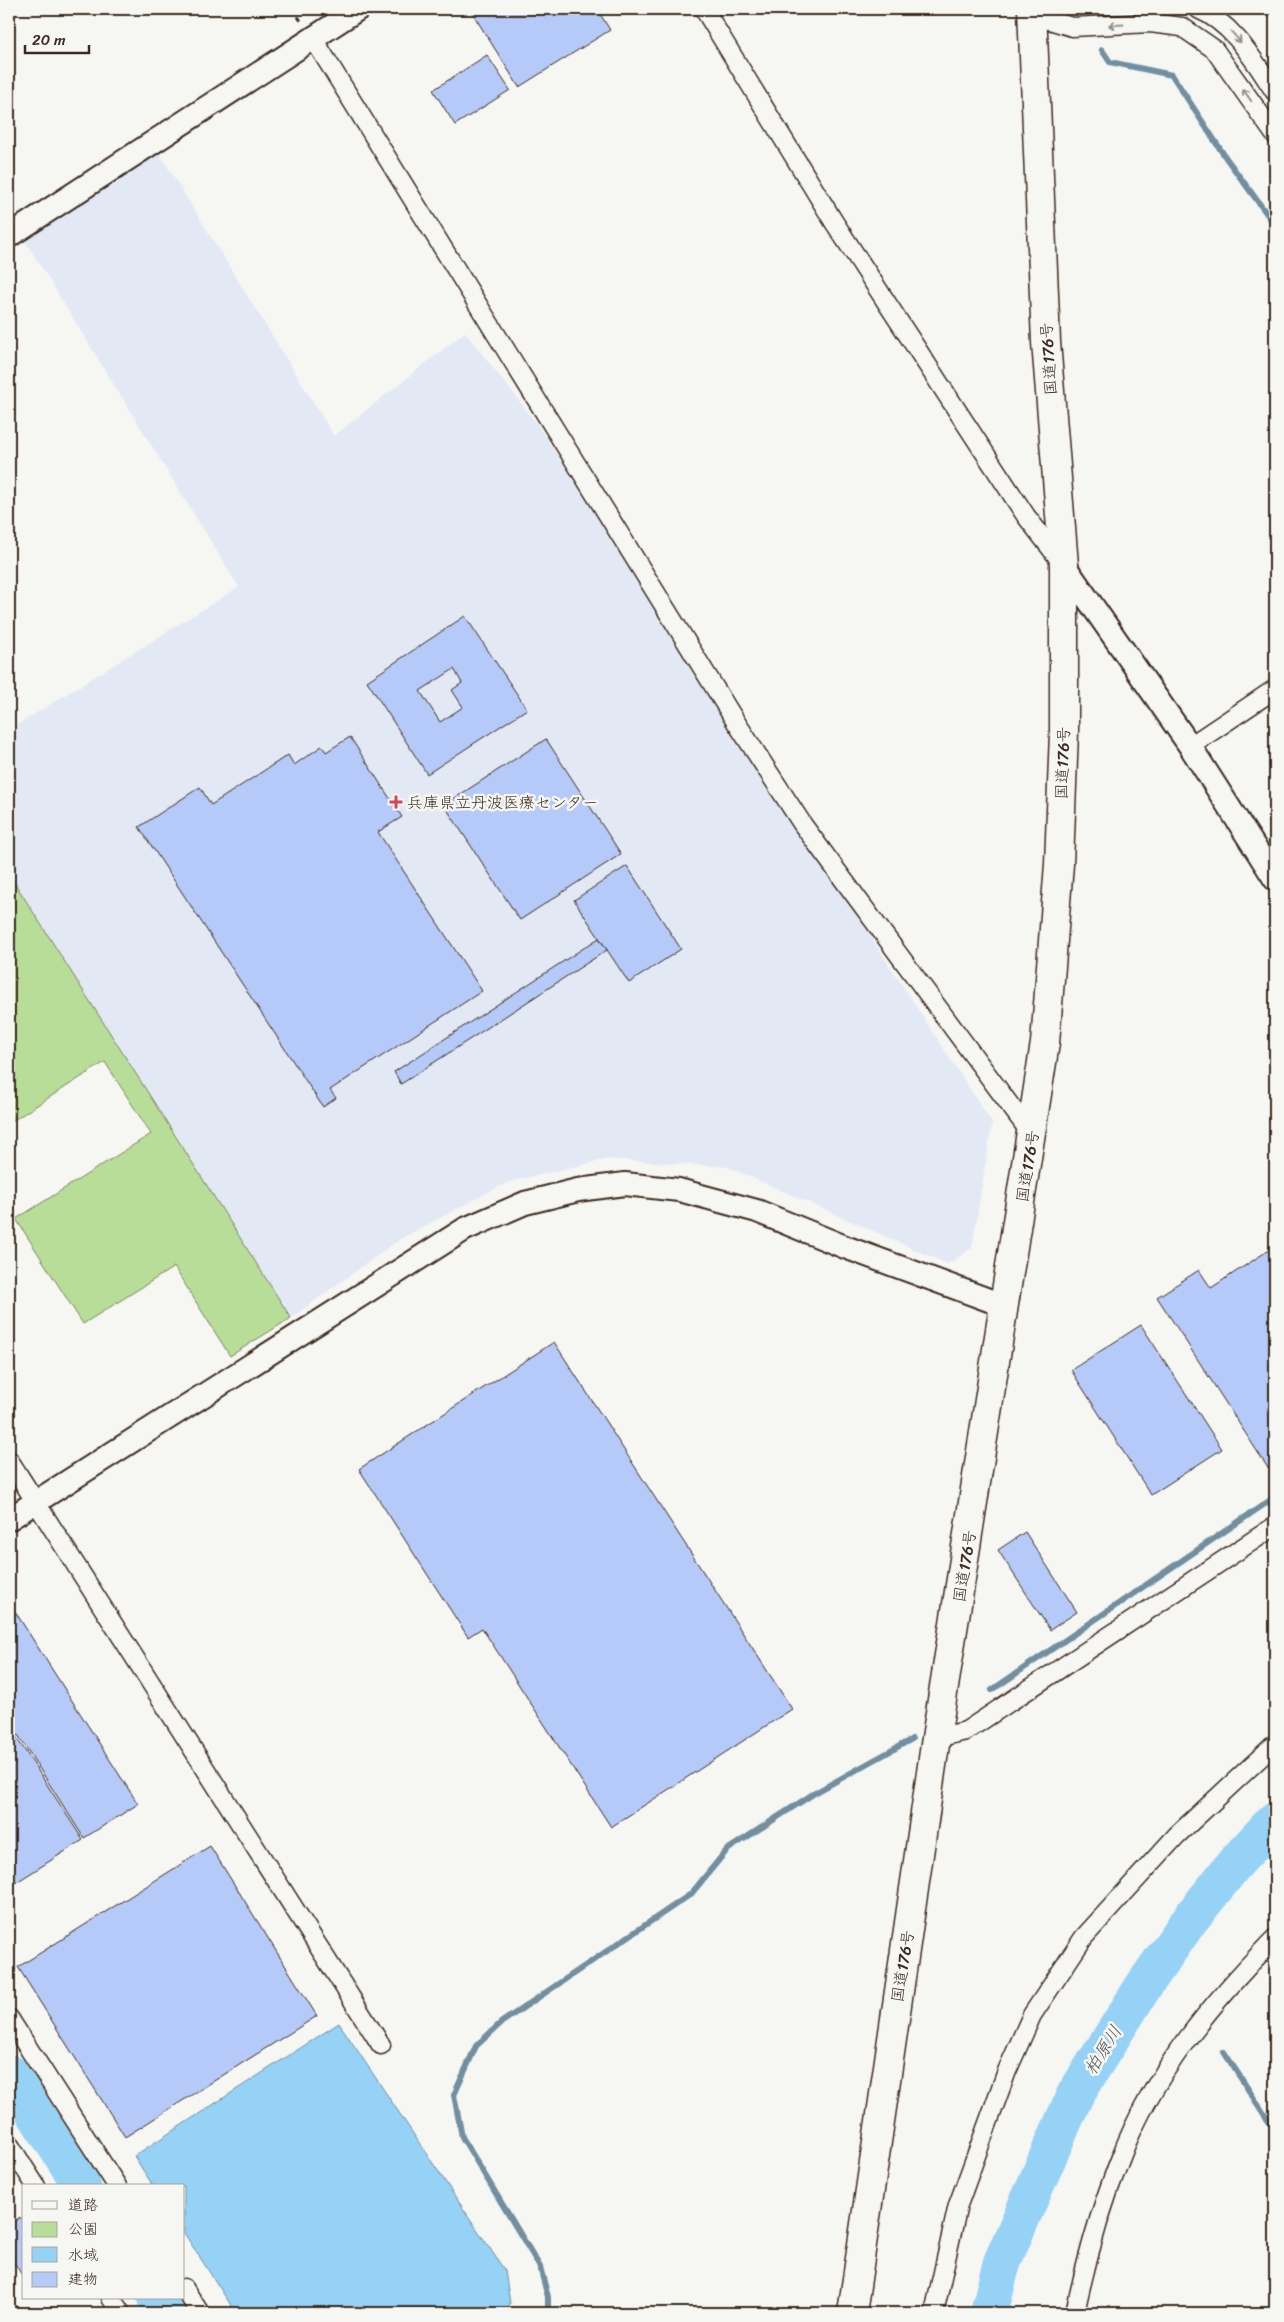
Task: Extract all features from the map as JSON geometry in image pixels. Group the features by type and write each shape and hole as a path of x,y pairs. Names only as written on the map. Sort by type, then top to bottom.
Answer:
{"highway":[{"name":"国道176号","path":"852,2313 936,1738 1032,1136 1045,1043 1059,864 1064,732 1064,565 1046,342 1039,11"}],"street":[{"path":"9,236 358,9"},
{"path":"704,9 834,222 1026,516 1064,565 1190,746 1275,880"},
{"path":"1198,9 1208,13 1232,32 1275,92"},
{"path":"1039,11 1072,27 1150,23 1182,27 1214,49 1275,135"},
{"path":"313,38 734,719 803,826 1032,1136"},
{"path":"1190,746 1275,689"},
{"path":"9,1519 465,1229 525,1203 578,1190 624,1184 679,1190 757,1211 845,1247 1005,1306"},
{"path":"9,1460 381,2045"},
{"path":"936,1738 966,1731 1275,1526"},
{"path":"934,2313 958,2205 1008,2071 1032,2015 1084,1937 1177,1835 1275,1744"},
{"path":"1075,2313 1101,2214 1121,2155 1151,2095 1187,2039 1237,1977 1275,1938"},
{"path":"9,2018 116,2184"},
{"path":"9,2144 35,2184"},
{"path":"185,2290 200,2313"},
{"path":"112,2300 121,2313"}],"shaded area":[{"name":"兵庫県立丹波医療センター","path":"156,148 334,436 465,332 538,425 992,1123 972,1248 948,1264 728,1167 608,1159 508,1182 400,1239 291,1318 9,874 9,730 239,587 21,234"}],"green space":[{"path":"9,874 291,1318 230,1356 174,1267 83,1324 16,1219 151,1134 105,1062 9,1123"}],"water":[{"path":"339,2023 505,2271 510,2303 507,2313 236,2313 185,2235 185,2184 152,2184 134,2156"}],"building":[{"path":"474,9 597,9 610,30 519,87 471,11"},
{"path":"487,55 510,90 455,125 433,90"},
{"path":"465,616 527,709 427,774 367,681","holes":["454,669 462,683 452,690 463,707 440,722 420,691"]},
{"path":"350,737 402,817 378,832 482,991 330,1090 336,1098 323,1107 139,827 200,787 211,805 288,755 294,765 322,746 326,752"},
{"path":"546,739 621,854 520,920 444,805"},
{"path":"627,866 681,949 629,983 574,900"},
{"path":"599,938 607,950 401,1084 394,1072"},
{"path":"1275,1246 1275,1463 1268,1468 1157,1297 1199,1270 1211,1288"},
{"path":"1141,1325 1222,1449 1151,1495 1071,1370"},
{"path":"554,1342 792,1709 611,1827 482,1628 468,1637 359,1469"},
{"path":"1025,1532 1077,1612 1050,1630 998,1550"},
{"path":"9,1602 138,1804 84,1838 9,1721"},
{"path":"9,1726 83,1840 12,1885 9,1880"},
{"path":"210,1846 317,2016 125,2137 18,1967"},
{"path":"20,2217 22,2220 22,2275 9,2255 9,2225"}],"waterway":[{"path":"1102,50 1110,62 1172,75 1226,158 1275,225"},
{"path":"992,1690 1275,1497"},
{"path":"548,2313 548,2297 540,2267 462,2137 454,2095 476,2046 502,2022 691,1894 727,1850 813,1794 912,1739"},
{"name":"柏原川","path":"989,2313 1002,2262 1075,2095 1143,1987 1191,1918 1236,1862 1275,1820"},
{"path":"1224,2052 1275,2131"},
{"path":"9,2073 81,2184"},
{"path":"157,2300 165,2313"}],"place":[{"name":"兵庫県立丹波医療センター","path":"396,802"}]}
